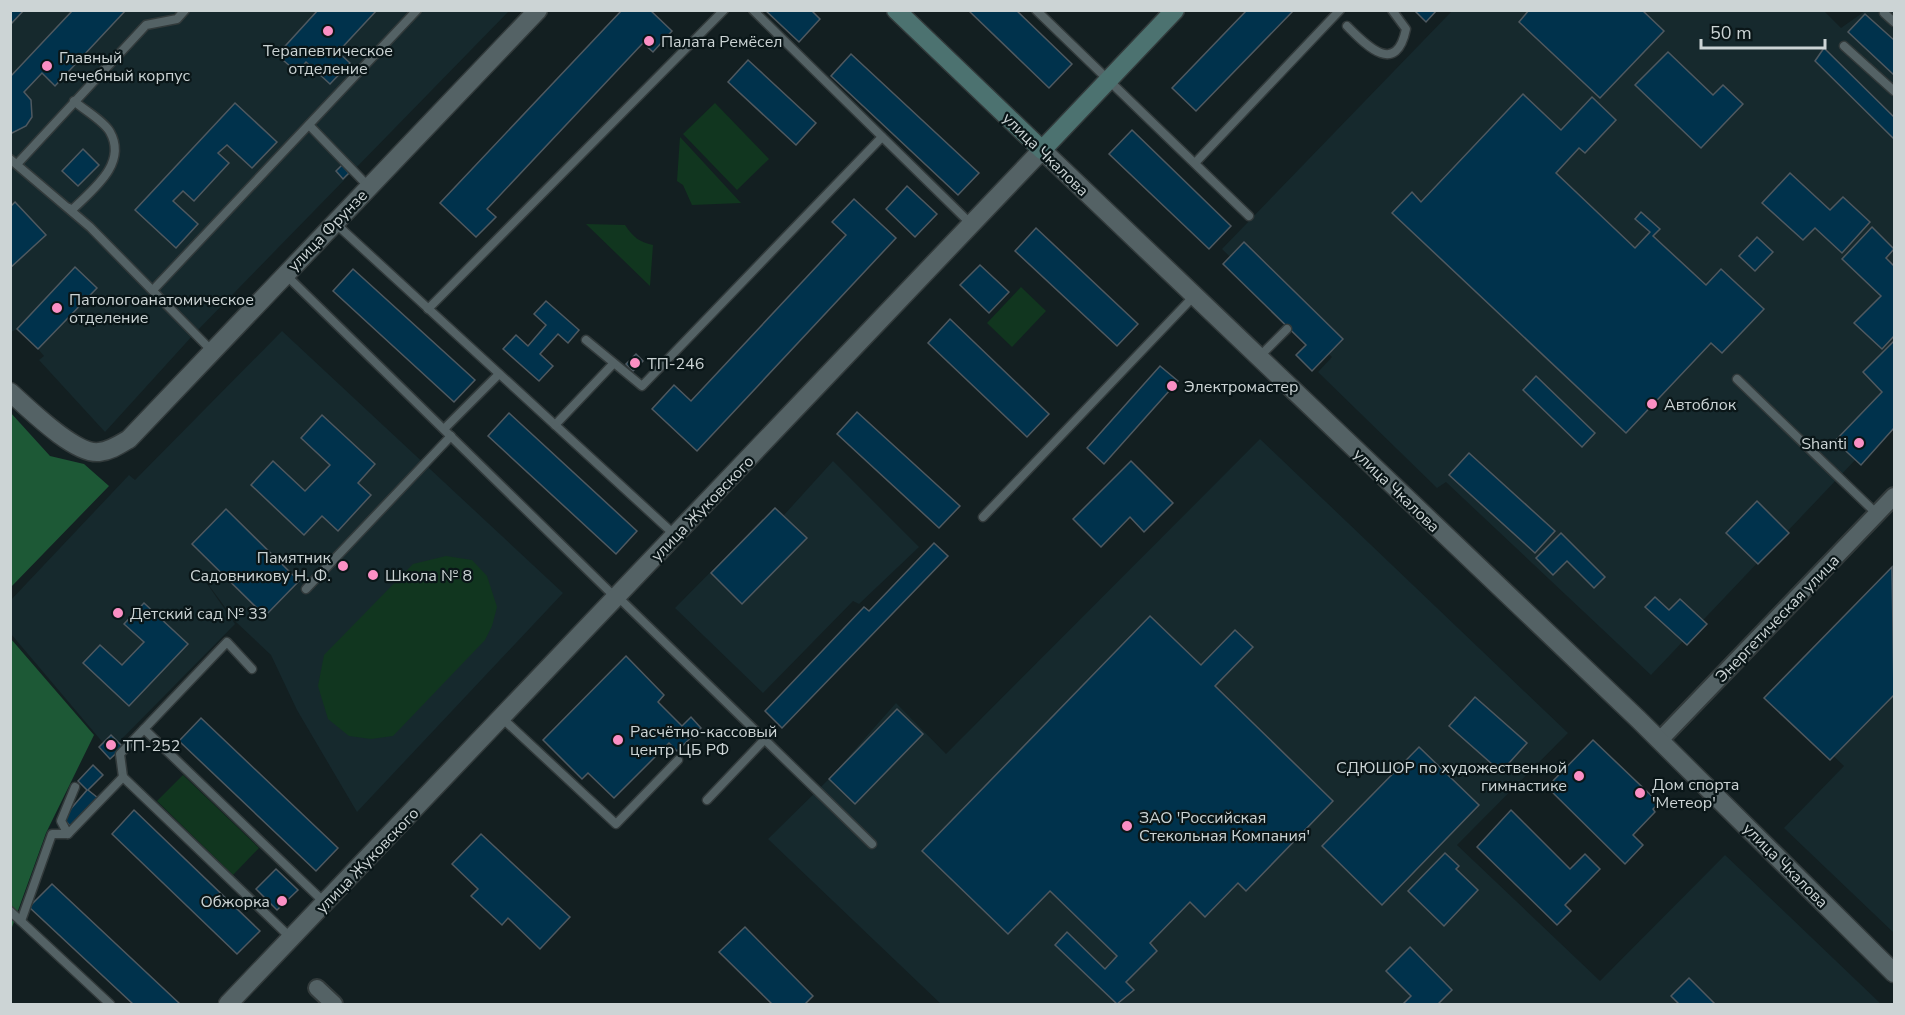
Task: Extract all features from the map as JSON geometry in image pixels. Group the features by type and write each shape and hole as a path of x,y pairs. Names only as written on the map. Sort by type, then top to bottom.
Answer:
{"main road":[{"name":"улица Чкалова","path":"896,10 1042,150"},
{"name":"улица Жуковского","path":"1042,150 1175,10"}],"street":[{"name":"улица Фрунзе","path":"10,392 46,424 81,448 96,453 115,448 129,440 538,10"},
{"name":"улица Жуковского","path":"228,1005 1042,150"},
{"name":"улица Чкалова","path":"1042,150 1660,740 1894,973"},
{"name":"Энергетическая улица","path":"1660,740 1888,508"},
{"path":"317,988 334,1005"}],"lane":[{"path":"185,10 177,19 146,25 74,102 14,161 64,204 212,351"},
{"path":"153,290 417,10"},
{"path":"428,309 724,10"},
{"path":"753,10 971,224"},
{"path":"1036,10 1249,216"},
{"path":"1195,163 1340,10"},
{"path":"1347,26 1374,52 1382,55 1392,52 1400,46 1406,29 1392,10"},
{"path":"1884,13 1894,22"},
{"path":"1845,46 1894,91"},
{"path":"64,204 72,210 110,170 114,160 115,149 110,131 74,102"},
{"path":"309,125 369,187"},
{"path":"586,340 642,386 882,137"},
{"path":"335,222 676,536"},
{"path":"285,274 872,844"},
{"path":"983,518 1194,296"},
{"path":"1259,357 1287,329"},
{"path":"555,425 613,364"},
{"path":"306,589 499,374"},
{"path":"1737,379 1888,508"},
{"path":"252,669 226,642 120,754 123,777 291,938"},
{"path":"502,718 616,824 678,760"},
{"path":"144,729 325,903"},
{"path":"706,800 765,740"},
{"path":"21,921 52,834 68,834 123,777"},
{"path":"68,834 61,821 75,787"},
{"path":"10,911 110,1005"}],"shaded area":[{"path":"1823,10 1841,28 1865,11 1894,11 1894,419 1651,675 1446,482 1437,488 1318,372 1332,357 1222,249 1452,11"},
{"path":"11,11 509,11 194,334 105,432 39,360 44,356 38,349 17,329 11,332"},
{"name":"Школа № 8","path":"282,331 563,593 357,812 297,710 271,655 236,622 199,572 235,624 110,751 11,634 10,601 129,475 135,480"},
{"path":"1260,439 1568,733 1457,845 1600,981 1725,855 1881,1004 941,1004 768,839 829,779 896,703 946,754"},
{"path":"833,461 919,547 859,604 853,601 763,693 675,608 775,507 784,515"},
{"path":"1894,570 1894,933 1784,828 1844,766 1771,696"}],"green space":[{"path":"715,103 769,159 737,190 683,134"},
{"path":"680,137 741,203 692,205 683,185 677,181"},
{"path":"586,224 625,225 637,238 653,245 650,286"},
{"path":"1021,287 1046,311 1012,347 987,323"},
{"path":"10,412 50,456 84,464 109,486 11,587"},
{"path":"446,556 472,560 487,576 497,607 485,640 393,736 371,739 349,736 328,719 318,686 324,655 413,564"},
{"path":"11,639 94,735 46,833 11,930"},
{"path":"183,775 259,848 233,875 157,801"}],"building":[{"path":"10,10 24,10 10,25"},
{"name":"Главный лечебный корпус","path":"73,10 126,10 55,86 42,73 24,92 31,100 32,117 26,126 10,134 10,77"},
{"name":"Терапевтическое отделение","path":"318,10 377,10 338,52 350,63 330,84 306,62 297,72 277,55"},
{"path":"622,10 650,10 672,31 653,52 643,43 487,209 496,217 476,237 440,203"},
{"path":"765,10 811,10 820,19 799,42"},
{"path":"968,10 1016,10 1072,64 1049,88"},
{"path":"1247,10 1294,10 1196,111 1172,88"},
{"path":"1414,10 1437,10 1426,22"},
{"path":"1529,10 1642,10 1664,31 1600,98 1519,22"},
{"path":"1865,14 1894,40 1894,75 1848,32"},
{"path":"1824,48 1894,117 1894,139 1815,61"},
{"path":"1668,52 1713,95 1723,85 1743,104 1701,148 1635,85"},
{"path":"851,54 979,173 958,195 831,76"},
{"path":"748,60 816,123 796,145 728,82"},
{"path":"1523,94 1561,130 1592,97 1616,120 1585,153 1579,148 1556,173 1635,248 1650,232 1635,219 1641,212 1660,229 1653,236 1706,285 1721,269 1764,309 1722,353 1711,343 1626,433 1392,213 1412,192 1421,202"},
{"path":"235,103 277,142 252,168 227,145 218,153 229,163 194,201 183,191 173,201 198,224 176,248 135,210"},
{"path":"1132,130 1231,226 1209,249 1109,154"},
{"path":"83,149 99,165 78,186 62,171"},
{"path":"342,165 349,173 343,179 336,171"},
{"path":"1790,173 1830,210 1843,197 1870,222 1842,253 1815,228 1803,240 1762,203"},
{"path":"907,186 937,214 915,237 886,209"},
{"path":"854,199 896,238 697,451 652,409 674,385 691,401 846,235 832,222"},
{"path":"15,202 46,235 10,268 10,207"},
{"path":"1872,227 1894,249 1886,258 1894,266 1894,336 1882,349 1854,323 1881,296 1842,259"},
{"path":"1036,228 1138,324 1117,346 1015,251"},
{"path":"1757,237 1773,252 1755,271 1739,256"},
{"path":"1244,242 1343,339 1312,371 1296,355 1306,345 1223,264"},
{"path":"980,265 1009,292 989,313 960,285"},
{"name":"Патологоанатомическое отделение","path":"75,267 97,288 38,349 17,329"},
{"path":"353,269 475,380 454,402 333,291"},
{"path":"546,301 579,330 568,343 558,334 540,354 553,366 539,381 503,349 516,335 528,346 546,325 534,314"},
{"path":"950,319 1049,414 1027,437 928,343"},
{"path":"1894,341 1894,428 1861,465 1835,441 1882,392 1863,372"},
{"name":"ТП-246","path":"636,354 643,361 633,371 626,364"},
{"path":"1160,366 1178,381 1104,464 1087,448"},
{"path":"1536,376 1595,433 1582,447 1523,390"},
{"path":"857,412 960,506 939,528 837,434"},
{"path":"509,413 637,531 616,554 488,436"},
{"path":"322,415 375,464 358,483 371,495 338,531 322,516 304,535 251,485 273,461 305,491 330,465 301,438"},
{"path":"1469,453 1555,531 1535,553 1449,475"},
{"path":"1131,461 1173,503 1144,532 1130,517 1101,547 1073,519"},
{"path":"1757,501 1789,533 1758,564 1726,533"},
{"path":"775,508 807,538 742,604 711,573"},
{"path":"226,509 299,581 265,616 192,544"},
{"path":"1561,533 1605,577 1594,588 1567,561 1553,575 1536,558"},
{"path":"934,543 948,556 782,728 765,711 864,607 869,611"},
{"path":"1892,567 1894,695 1830,760 1764,698"},
{"path":"1655,597 1669,610 1680,599 1707,624 1687,645 1645,607"},
{"path":"144,603 188,644 129,706 83,663 100,645 122,665 144,642 124,624"},
{"name":"ЗАО 'Российская Стекольная Компания'","path":"1150,616 1201,665 1235,630 1253,647 1215,686 1333,801 1246,891 1238,883 1205,917 1190,902 1150,943 1157,951 1126,982 1134,990 1117,1004 1055,945 1067,932 1105,969 1117,956 1050,891 1008,934 922,851"},
{"path":"626,656 664,695 658,702 682,726 691,717 701,728 677,751 669,743 614,798 588,773 582,779 543,740"},
{"path":"1475,697 1527,743 1501,772 1449,726"},
{"path":"897,709 923,734 855,804 829,779"},
{"path":"201,718 338,848 316,871 179,741"},
{"name":"ТП-252","path":"111,735 123,747 110,759 99,747"},
{"path":"1593,740 1659,803 1653,809 1655,812 1633,835 1643,845 1625,864 1547,787"},
{"path":"1419,747 1479,805 1382,905 1322,846"},
{"path":"93,765 103,775 88,790 98,798 71,827 63,818 87,790 78,781"},
{"path":"134,810 260,931 237,954 112,834"},
{"path":"1511,810 1570,869 1585,854 1600,869 1565,905 1571,911 1557,925 1477,847"},
{"path":"481,834 570,917 540,949 508,918 502,925 471,896 478,889 452,864"},
{"path":"1445,853 1459,866 1456,869 1478,890 1444,926 1408,891"},
{"path":"276,869 298,890 277,910 256,889"},
{"path":"52,884 180,1004 133,1004 29,907"},
{"path":"745,927 813,996 805,1004 772,1004 719,952"},
{"path":"1410,947 1452,990 1438,1004 1403,1004 1411,996 1386,971"},
{"path":"1689,978 1715,1004 1679,1004 1671,996"}],"place":[{"name":"Терапевтическое отделение","path":"328,31"},
{"name":"Палата Ремёсел","path":"649,41"},
{"name":"Главный лечебный корпус","path":"47,66"},
{"name":"Патологоанатомическое отделение","path":"57,308"},
{"name":"ТП-246","path":"635,363"},
{"name":"Электромастер","path":"1172,386"},
{"name":"Автоблок","path":"1652,404"},
{"name":"Shanti","path":"1859,443"},
{"name":"Памятник Садовникову Н. Ф.","path":"343,566"},
{"name":"Школа № 8","path":"373,575"},
{"name":"Детский сад № 33","path":"118,613"},
{"name":"Расчётно-кассовый центр ЦБ РФ","path":"618,740"},
{"name":"ТП-252","path":"111,745"},
{"name":"СДЮШОР по художественной гимнастике","path":"1579,776"},
{"name":"Дом спорта 'Метеор'","path":"1640,793"},
{"name":"ЗАО 'Российская Стекольная Компания'","path":"1127,826"},
{"name":"Обжорка","path":"282,901"}]}
